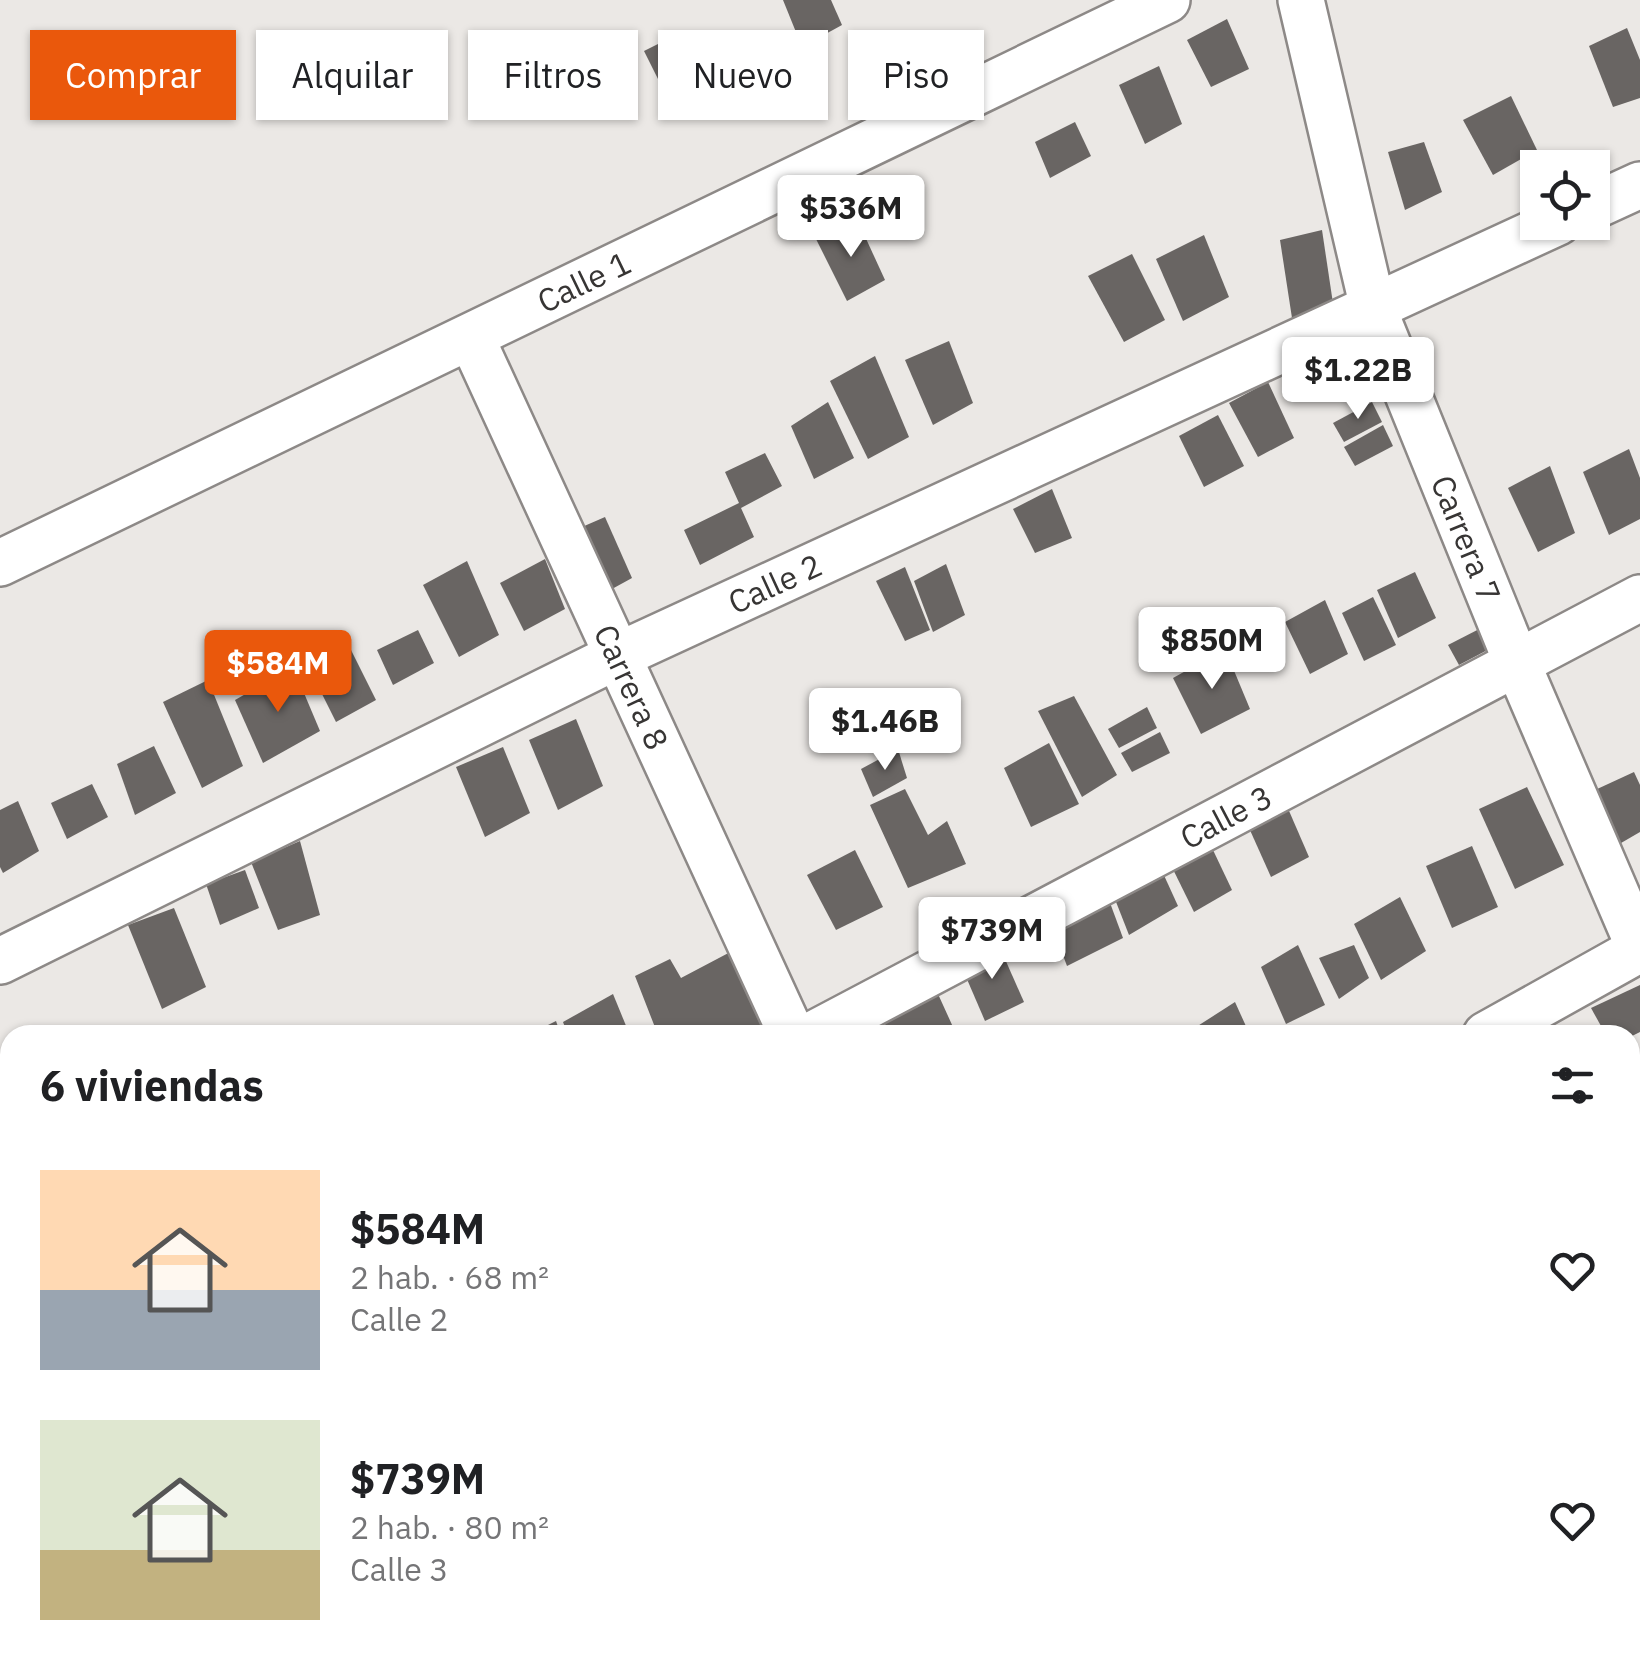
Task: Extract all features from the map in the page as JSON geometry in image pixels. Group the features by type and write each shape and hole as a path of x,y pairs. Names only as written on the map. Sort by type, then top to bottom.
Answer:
{"street":[{"name":"Calle 1","path":"0,563 1167,0"},
{"name":"Carrera 7","path":"1301,0 1373,308 1517,663 1640,949"},
{"path":"1610,198 1640,184"},
{"name":"Calle 2","path":"0,961 615,657 1520,240"},
{"name":"Carrera 8","path":"471,337 787,1025"},
{"name":"Calle 3","path":"831,1025 1640,598"},
{"path":"1504,1025 1640,949"}],"building":[{"path":"783,0 831,0 842,25 828,33 795,30"},
{"path":"1227,19 1249,69 1211,87 1187,40"},
{"path":"1627,28 1640,60 1640,98 1613,107 1589,46"},
{"path":"658,44 658,79 644,51"},
{"path":"1159,66 1182,124 1145,144 1119,85"},
{"path":"1511,96 1537,150 1520,150 1520,160 1493,175 1463,120"},
{"path":"1075,122 1091,156 1050,178 1035,142"},
{"path":"1424,142 1442,192 1405,210 1388,152"},
{"path":"857,219 885,280 847,301 816,239"},
{"path":"1322,230 1334,310 1292,318 1280,240"},
{"path":"1204,235 1229,297 1183,321 1156,259"},
{"path":"1132,254 1165,320 1124,342 1088,276"},
{"path":"949,341 973,403 933,425 905,360"},
{"path":"875,356 909,437 868,459 830,381"},
{"path":"1268,382 1294,438 1258,457 1229,403"},
{"path":"828,402 854,458 814,479 791,426"},
{"path":"1372,402 1382,422 1344,442 1333,423"},
{"path":"1218,415 1244,466 1204,487 1179,436"},
{"path":"1383,425 1393,446 1355,466 1344,447"},
{"path":"1629,449 1640,478 1640,519 1609,535 1583,472"},
{"path":"765,453 782,486 741,508 754,537 700,565 684,530 739,503 725,472"},
{"path":"1550,466 1575,533 1538,552 1508,488"},
{"path":"1052,489 1072,538 1035,553 1013,509"},
{"path":"605,517 632,578 592,600 559,537"},
{"path":"545,559 565,609 524,631 500,583"},
{"path":"467,561 499,635 459,657 423,585"},
{"path":"946,564 965,615 933,632 914,581"},
{"path":"905,567 930,630 905,641 876,581"},
{"path":"1415,572 1436,618 1398,638 1377,590"},
{"path":"1373,597 1396,645 1364,661 1342,613"},
{"path":"1325,600 1348,654 1310,674 1285,622"},
{"path":"1487,625 1497,645 1459,665 1448,645"},
{"path":"418,630 434,663 393,685 377,650"},
{"path":"342,632 376,700 336,722 302,654"},
{"path":"1225,649 1250,709 1201,734 1173,678"},
{"path":"293,667 320,731 263,763 235,700"},
{"path":"208,680 243,766 202,788 163,702"},
{"path":"1074,696 1117,775 1082,797 1038,711"},
{"path":"1147,707 1157,728 1119,748 1108,729"},
{"path":"576,719 603,786 558,810 529,740"},
{"path":"1160,732 1170,753 1132,772 1121,753"},
{"path":"1049,743 1079,804 1031,827 1004,768"},
{"path":"154,746 176,793 135,815 117,764"},
{"path":"503,747 530,813 485,837 456,767"},
{"path":"898,749 907,778 873,797 861,769"},
{"path":"1634,772 1640,785 1640,832 1609,850 1582,796"},
{"path":"92,784 108,817 67,839 51,803"},
{"path":"1527,787 1564,865 1515,889 1479,809"},
{"path":"905,789 928,835 947,821 966,864 908,888 870,805"},
{"path":"1283,797 1309,857 1271,877 1245,819"},
{"path":"18,801 39,851 3,873 0,810"},
{"path":"1203,829 1232,890 1194,912 1164,851"},
{"path":"300,841 320,915 278,930 251,862"},
{"path":"1472,846 1498,907 1452,928 1426,866"},
{"path":"855,850 883,907 836,930 807,875"},
{"path":"1157,860 1178,906 1129,935 1109,884"},
{"path":"245,870 259,908 220,925 206,884"},
{"path":"1106,892 1123,938 1067,966 1048,915"},
{"path":"1400,897 1426,951 1381,980 1354,924"},
{"path":"174,908 206,987 162,1009 128,925"},
{"path":"997,941 1024,1002 985,1021 960,963"},
{"path":"1298,945 1325,1005 1286,1024 1261,967"},
{"path":"1354,945 1369,978 1339,999 1319,958"},
{"path":"736,949 761,1025 654,1025 635,976 670,959 681,978"},
{"path":"933,983 952,1025 885,1025 878,1009"},
{"path":"1640,985 1640,1025 1600,1025 1591,1008"},
{"path":"613,994 626,1025 564,1025 563,1022"},
{"path":"1235,1002 1245,1025 1199,1025"}]}
